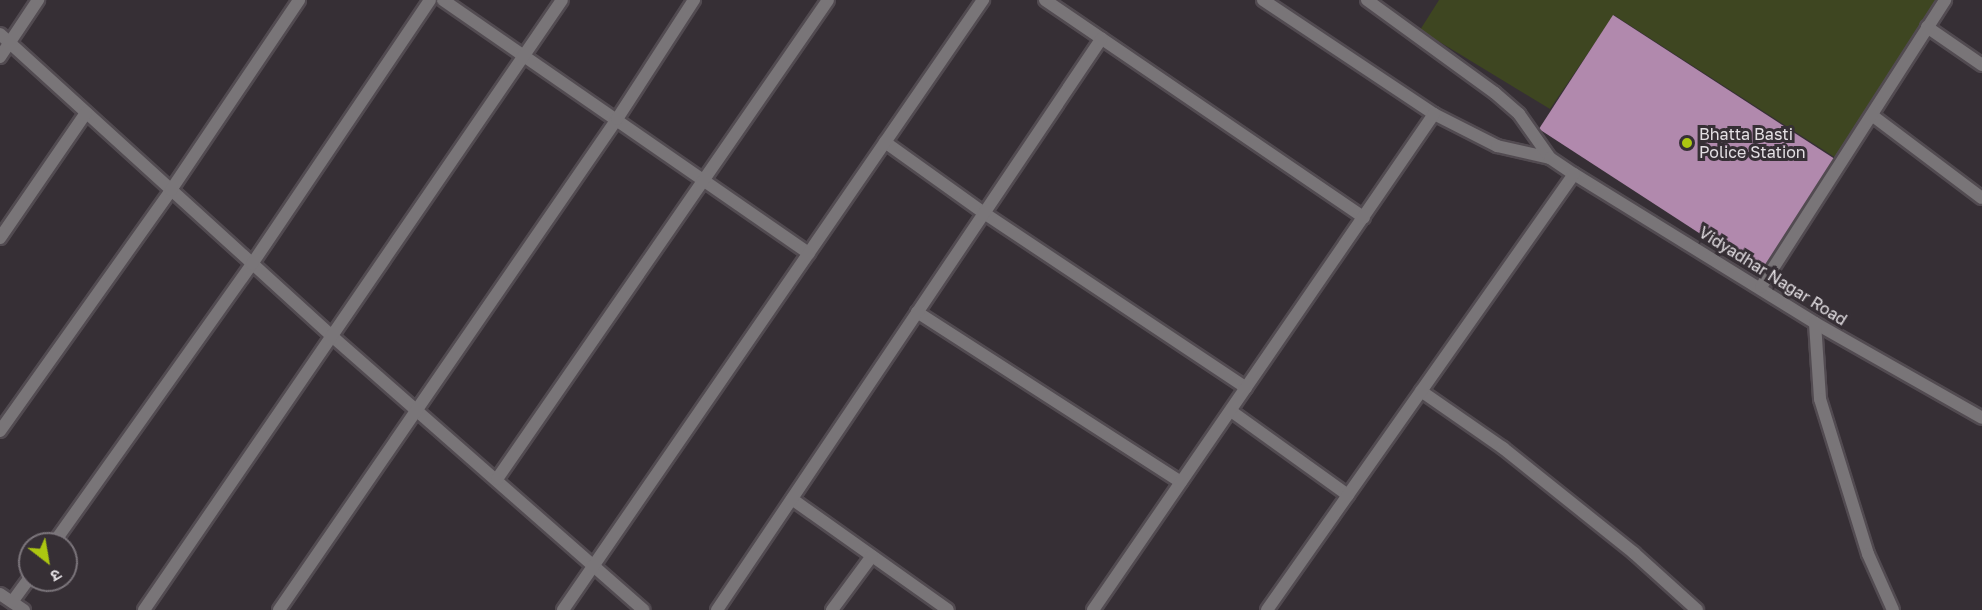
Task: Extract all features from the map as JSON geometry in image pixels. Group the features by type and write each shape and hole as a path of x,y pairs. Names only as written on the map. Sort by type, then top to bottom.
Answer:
{"street":[{"path":"0,57 5,39 38,0"},
{"path":"0,431 171,190 299,0"},
{"path":"62,532 252,264 430,0"},
{"path":"443,0 617,118 809,253"},
{"path":"144,610 334,338 562,0"},
{"path":"279,610 415,408 617,118 694,0"},
{"path":"497,479 702,178 828,0"},
{"path":"563,610 983,0"},
{"path":"1045,0 1364,218"},
{"name":"Vidyadhar Nagar Road","path":"1263,0 1408,93 1434,114 1497,146 1550,158 1761,287 1815,323 1982,418"},
{"name":"Vidyadhar Nagar Road","path":"1366,0 1496,93 1519,114 1550,158"},
{"path":"1761,287 1873,116 1945,0"},
{"path":"1927,27 1982,65"},
{"path":"717,610 1102,38"},
{"path":"5,39 334,338 596,564 644,610"},
{"path":"0,238 86,113"},
{"path":"1093,610 1434,114"},
{"path":"1873,116 1982,198"},
{"path":"885,142 984,213 1246,388"},
{"path":"1267,610 1574,174"},
{"path":"917,312 1181,482"},
{"path":"1815,323 1820,399 1868,554 1893,610"},
{"path":"1422,391 1511,454 1634,553 1697,610"},
{"path":"1231,411 1348,495"},
{"path":"792,499 948,610"},
{"path":"832,610 872,556"},
{"path":"12,602 19,592"},
{"path":"0,594 24,610"}],"green space":[{"path":"1439,0 1939,0 1836,158 1614,15 1550,109 1420,30"}],"building":[{"name":"Bhatta Basti Police Station","path":"1613,15 1835,159 1761,273 1539,129"}],"place":[{"name":"Bhatta Basti Police Station","path":"1687,143"}]}
